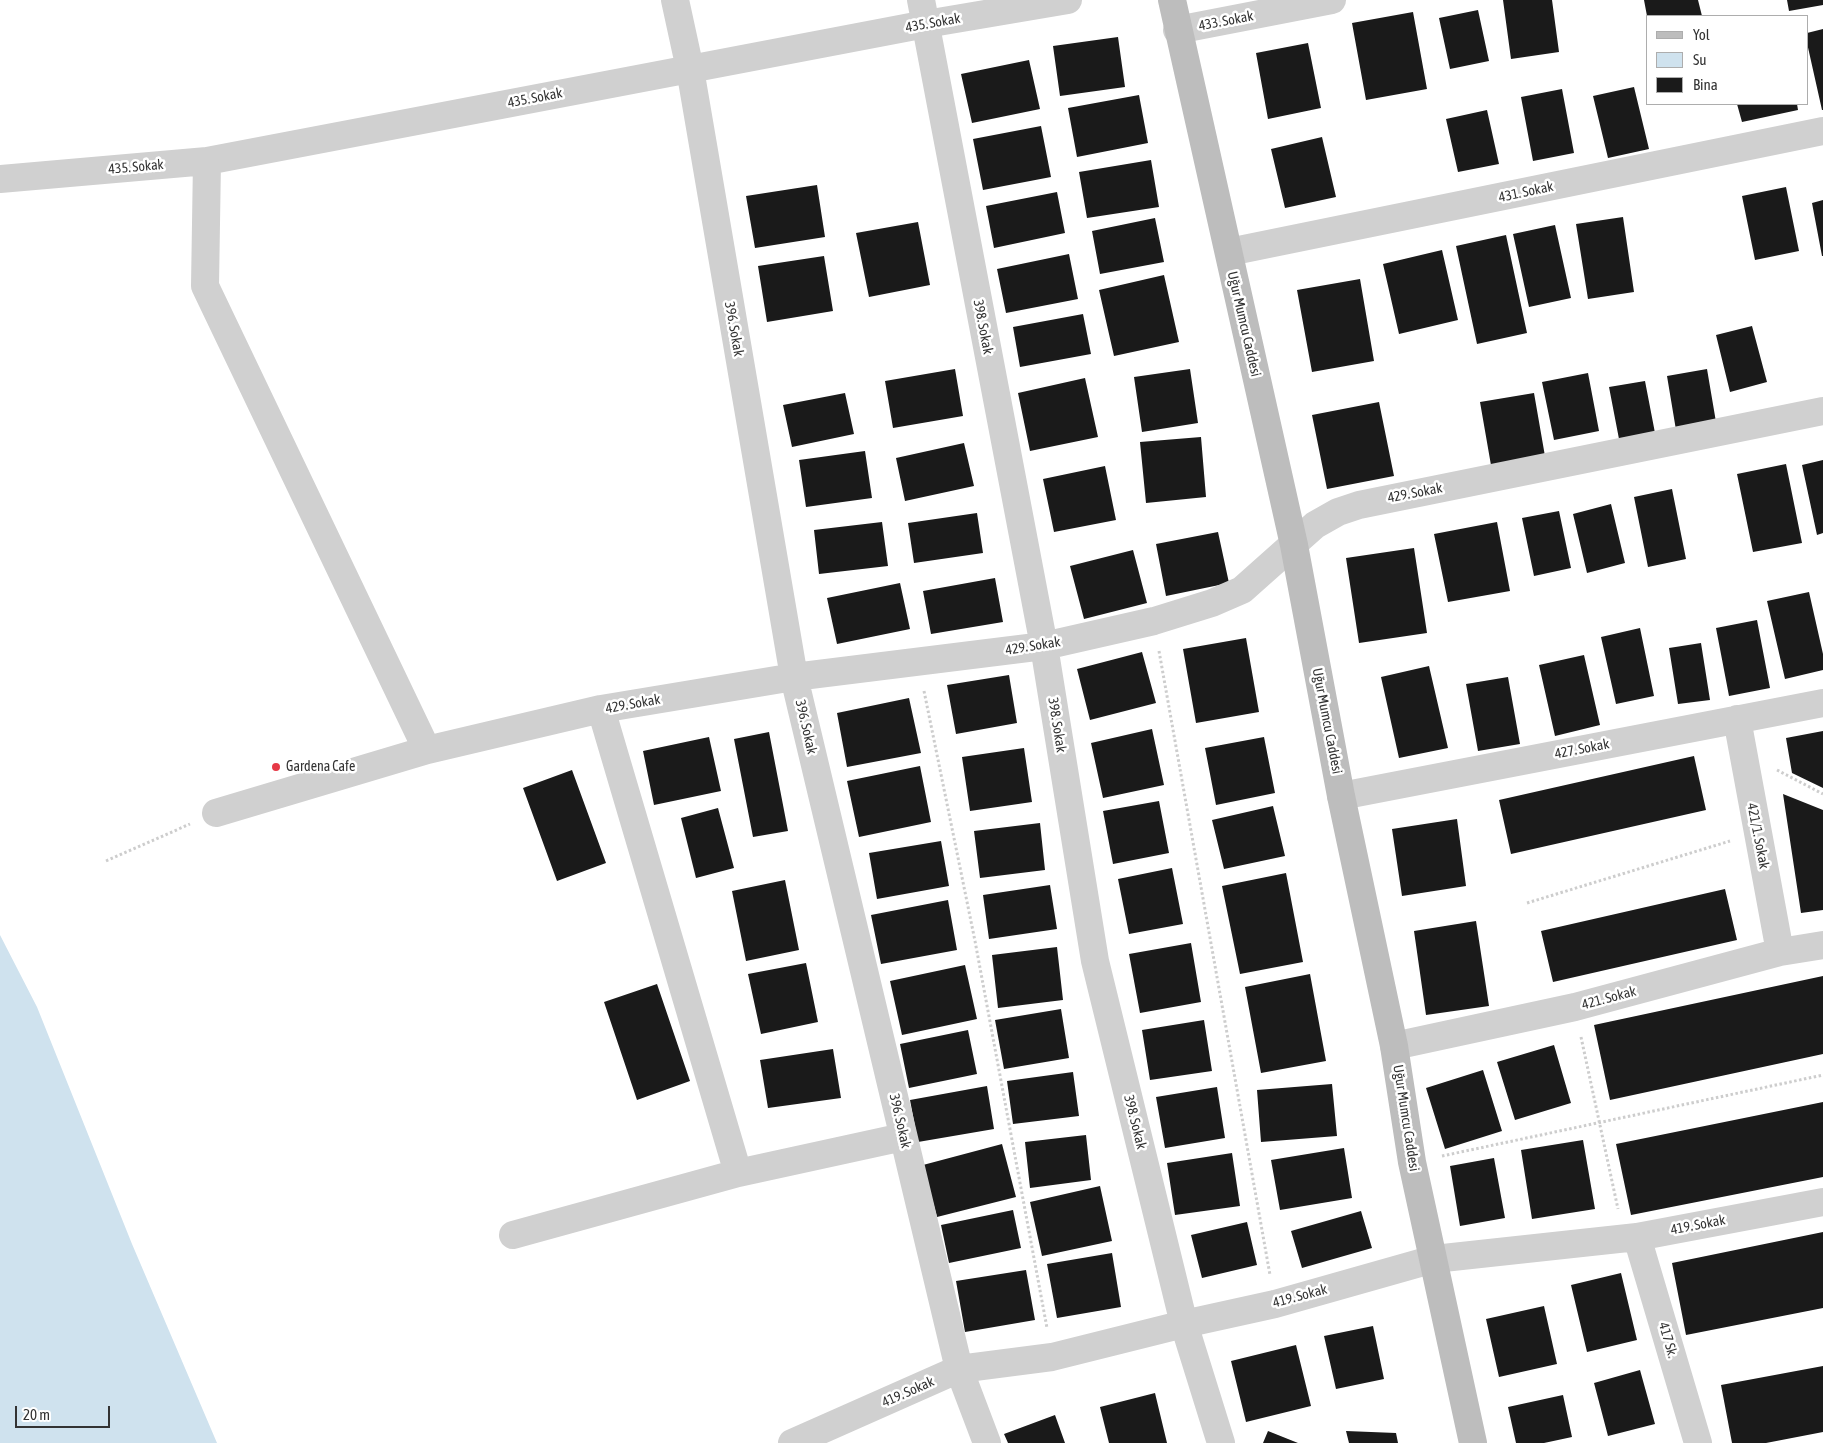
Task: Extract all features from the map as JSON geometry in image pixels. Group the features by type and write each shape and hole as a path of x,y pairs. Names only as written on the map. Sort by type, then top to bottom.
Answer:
{"street":[{"name":"396. Sokak","path":"675,0 690,69 794,677 959,1369 987,1443"},
{"name":"435. Sokak","path":"0,179 207,161 690,69 924,12 1068,0"},
{"name":"Uğur Mumcu Caddesi","path":"1172,0 1294,545 1341,796 1394,1046 1412,1162 1473,1443"},
{"name":"433. Sokak","path":"1178,30 1332,0"},
{"name":"398. Sokak","path":"924,12 1044,646 1095,961 1184,1324 1221,1443"},
{"name":"431. Sokak","path":"1228,252 1823,131"},
{"path":"207,161 205,286 427,750"},
{"name":"429. Sokak","path":"216,813 427,750 601,709 794,677 1044,646 1154,621 1212,603 1242,590 1315,525 1338,512 1359,505 1823,411"},
{"name":"427. Sokak","path":"1341,796 1823,703"},
{"path":"601,709 738,1173"},
{"name":"421/1. Sokak","path":"1737,719 1780,952"},
{"name":"421. Sokak","path":"1394,1046 1575,1007 1780,952 1823,945"},
{"path":"512,1236 738,1173 903,1137"},
{"name":"419. Sokak","path":"792,1443 959,1369 1052,1358 1184,1324 1276,1304 1434,1259 1631,1237 1823,1202"},
{"name":"417 Sk.","path":"1631,1237 1698,1443"}],"path":[{"path":"1154,621 1276,1304"},
{"path":"918,661 975,941 1052,1358"},
{"path":"1743,753 1823,794"},
{"path":"106,861 216,813"},
{"path":"1527,903 1758,832"},
{"path":"1575,1007 1600,1122 1631,1237"},
{"path":"1412,1162 1823,1074"}],"water":[{"path":"0,935 37,1007 132,1244 217,1443 0,1443"}],"building":[{"path":"1503,0 1552,0 1559,52 1511,59"},
{"path":"1644,0 1698,0 1702,15 1647,15"},
{"path":"1787,0 1823,0 1823,5 1789,11"},
{"path":"1478,10 1489,61 1450,69 1439,18"},
{"path":"1413,12 1427,89 1366,100 1352,23"},
{"path":"1823,29 1823,110 1808,47 1808,33"},
{"path":"1118,37 1125,87 1060,96 1053,46"},
{"path":"1308,43 1321,108 1268,119 1256,53"},
{"path":"1029,60 1040,109 972,123 961,74"},
{"path":"1634,87 1649,149 1608,158 1593,96"},
{"path":"1562,89 1574,153 1533,161 1521,97"},
{"path":"1139,95 1148,143 1077,157 1068,108"},
{"path":"1737,105 1797,105 1798,110 1742,122"},
{"path":"1487,110 1499,164 1458,172 1446,119"},
{"path":"1041,126 1051,177 983,190 973,139"},
{"path":"1322,137 1336,197 1285,208 1271,149"},
{"path":"1151,160 1159,207 1087,218 1079,172"},
{"path":"817,185 825,237 755,248 746,196"},
{"path":"1786,187 1799,251 1755,260 1742,196"},
{"path":"1057,192 1065,233 994,248 986,206"},
{"path":"1823,200 1823,256 1822,256 1812,203"},
{"path":"1623,217 1634,292 1588,299 1576,224"},
{"path":"1155,218 1164,262 1100,274 1092,231"},
{"path":"918,222 930,285 869,297 856,233"},
{"path":"1555,225 1571,298 1529,307 1513,234"},
{"path":"1506,235 1527,333 1477,344 1456,246"},
{"path":"1442,250 1458,320 1399,334 1383,264"},
{"path":"1069,254 1078,299 1006,313 997,269"},
{"path":"824,256 833,311 767,322 758,266"},
{"path":"1164,275 1179,342 1114,356 1099,290"},
{"path":"1360,279 1374,361 1312,372 1297,290"},
{"path":"1083,314 1091,354 1020,367 1013,327"},
{"path":"1752,326 1767,382 1730,392 1716,335"},
{"path":"955,369 963,416 893,428 885,381"},
{"path":"1190,369 1198,423 1142,432 1134,377"},
{"path":"1707,369 1716,422 1676,430 1667,376"},
{"path":"1588,373 1599,431 1554,440 1542,382"},
{"path":"1085,378 1098,437 1030,451 1018,393"},
{"path":"1645,381 1655,433 1619,439 1609,387"},
{"path":"845,393 854,434 792,447 783,405"},
{"path":"1534,393 1546,462 1492,471 1480,402"},
{"path":"1379,402 1394,476 1327,489 1312,415"},
{"path":"1201,437 1206,497 1146,503 1140,442"},
{"path":"964,443 974,486 905,501 896,458"},
{"path":"865,451 872,498 806,507 799,460"},
{"path":"1823,460 1823,533 1817,535 1802,465"},
{"path":"1786,464 1802,543 1753,552 1737,474"},
{"path":"1105,466 1116,520 1054,532 1043,479"},
{"path":"1672,489 1686,559 1648,567 1634,497"},
{"path":"1611,504 1625,563 1587,573 1573,514"},
{"path":"1559,511 1571,568 1534,576 1522,518"},
{"path":"977,513 983,553 914,563 908,523"},
{"path":"882,522 888,566 819,574 814,530"},
{"path":"1497,522 1510,591 1448,602 1434,534"},
{"path":"1218,532 1229,583 1166,596 1156,544"},
{"path":"1414,548 1427,633 1359,643 1346,558"},
{"path":"1133,550 1147,603 1084,619 1070,566"},
{"path":"995,578 1003,622 931,634 923,591"},
{"path":"900,583 910,629 837,644 827,598"},
{"path":"1809,592 1823,654 1823,670 1785,679 1767,601"},
{"path":"1757,620 1770,688 1729,696 1716,628"},
{"path":"1640,628 1654,696 1616,704 1601,637"},
{"path":"1246,638 1259,712 1196,723 1183,649"},
{"path":"1701,643 1710,700 1678,704 1669,648"},
{"path":"1142,652 1156,703 1090,720 1077,669"},
{"path":"1584,655 1600,725 1555,736 1539,665"},
{"path":"1429,666 1448,748 1399,758 1381,677"},
{"path":"1009,675 1017,723 956,734 947,685"},
{"path":"1508,677 1520,744 1478,751 1466,684"},
{"path":"909,698 921,753 847,767 837,713"},
{"path":"1152,729 1164,785 1103,798 1091,743"},
{"path":"1823,731 1823,788 1792,773 1786,738"},
{"path":"769,732 788,831 753,837 734,739"},
{"path":"709,737 721,791 654,805 643,751"},
{"path":"1264,737 1275,793 1216,805 1205,748"},
{"path":"1024,748 1032,802 970,811 962,757"},
{"path":"1694,756 1706,810 1511,854 1499,800"},
{"path":"920,766 931,822 859,837 847,781"},
{"path":"572,770 606,863 557,881 523,788"},
{"path":"1783,794 1823,810 1823,910 1801,913"},
{"path":"1159,801 1169,853 1113,864 1103,811"},
{"path":"1273,806 1285,856 1224,869 1212,820"},
{"path":"718,808 734,868 696,878 681,818"},
{"path":"1457,819 1466,886 1402,896 1392,829"},
{"path":"1040,823 1045,870 980,878 974,831"},
{"path":"941,841 949,886 877,899 869,853"},
{"path":"1172,868 1183,924 1129,934 1118,879"},
{"path":"1286,873 1303,962 1240,974 1222,886"},
{"path":"785,880 799,950 746,961 732,891"},
{"path":"1050,885 1057,929 989,939 983,895"},
{"path":"1725,889 1737,940 1553,982 1541,931"},
{"path":"948,900 957,950 881,964 871,915"},
{"path":"1476,921 1489,1006 1426,1015 1414,931"},
{"path":"1191,943 1201,1002 1140,1013 1129,954"},
{"path":"1057,947 1063,1000 998,1008 992,955"},
{"path":"806,963 818,1022 761,1034 748,974"},
{"path":"965,965 977,1019 902,1035 890,981"},
{"path":"1310,974 1326,1061 1261,1073 1245,987"},
{"path":"1823,976 1823,1054 1610,1100 1594,1025"},
{"path":"657,984 690,1081 637,1100 604,1002"},
{"path":"1061,1009 1069,1058 1004,1069 995,1020"},
{"path":"1204,1020 1212,1071 1150,1080 1142,1030"},
{"path":"968,1030 977,1074 909,1088 900,1044"},
{"path":"1554,1045 1571,1103 1515,1120 1497,1062"},
{"path":"833,1049 841,1098 768,1108 760,1060"},
{"path":"1483,1070 1502,1131 1445,1149 1426,1088"},
{"path":"1073,1072 1079,1116 1013,1124 1007,1081"},
{"path":"1332,1084 1337,1136 1261,1142 1257,1090"},
{"path":"987,1086 994,1129 918,1142 910,1100"},
{"path":"1217,1087 1225,1138 1165,1148 1156,1097"},
{"path":"1823,1102 1823,1177 1631,1215 1616,1144"},
{"path":"1086,1135 1091,1180 1030,1188 1025,1142"},
{"path":"1583,1140 1595,1209 1532,1219 1521,1150"},
{"path":"1002,1144 1016,1197 937,1217 923,1165"},
{"path":"1344,1148 1352,1198 1280,1210 1271,1160"},
{"path":"1232,1153 1240,1206 1175,1215 1167,1163"},
{"path":"1494,1158 1505,1218 1460,1226 1450,1166"},
{"path":"1100,1186 1112,1241 1042,1256 1030,1202"},
{"path":"1013,1210 1021,1248 949,1263 941,1225"},
{"path":"1361,1211 1372,1248 1302,1268 1291,1231"},
{"path":"1247,1222 1257,1265 1202,1278 1191,1235"},
{"path":"1823,1232 1823,1308 1686,1335 1672,1263"},
{"path":"1112,1253 1121,1307 1057,1318 1047,1264"},
{"path":"1026,1270 1035,1320 965,1332 956,1281"},
{"path":"1621,1273 1637,1340 1587,1352 1571,1285"},
{"path":"1544,1306 1557,1364 1499,1377 1486,1319"},
{"path":"1373,1326 1384,1379 1336,1389 1324,1336"},
{"path":"1296,1345 1311,1406 1246,1422 1231,1361"},
{"path":"1823,1366 1823,1432 1766,1443 1732,1443 1721,1385"},
{"path":"1640,1370 1655,1424 1608,1436 1594,1383"},
{"path":"1155,1393 1167,1443 1109,1443 1100,1407"},
{"path":"1563,1395 1572,1437 1544,1443 1516,1443 1508,1407"},
{"path":"1055,1415 1065,1443 1008,1443 1004,1434"},
{"path":"1268,1431 1298,1443 1263,1443"},
{"path":"1346,1431 1396,1433 1398,1443 1349,1443"}],"place":[{"name":"Gardena Cafe","path":"276,767"}]}
